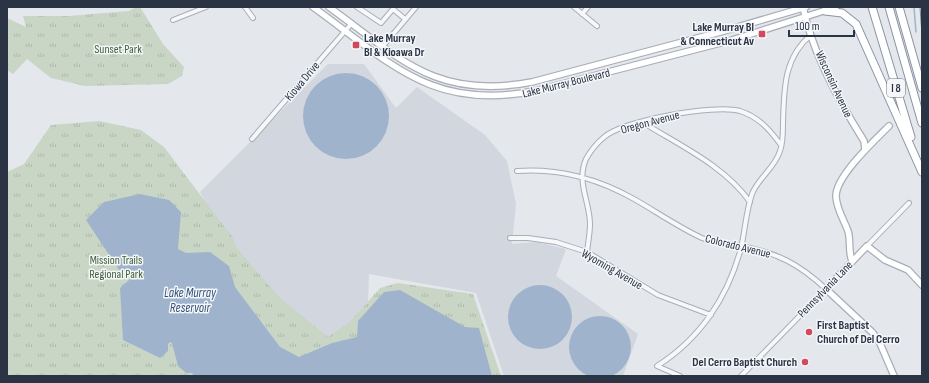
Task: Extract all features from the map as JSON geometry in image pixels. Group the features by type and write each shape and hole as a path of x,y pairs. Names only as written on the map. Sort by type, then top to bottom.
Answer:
{"highway":[{"name":"I 8","path":"872,7 922,170"},
{"name":"I 8","path":"889,7 922,123"},
{"path":"899,7 922,88"},
{"path":"825,11 842,13 856,24 922,170"}],"main road":[{"name":"Lake Murray Boulevard","path":"313,7 411,77 436,88 475,96 513,96 536,91 729,40 836,7"},
{"name":"Lake Murray Boulevard","path":"329,7 403,61 440,79 476,86 513,85 532,82 724,31 804,7"},
{"name":"Wisconsin Avenue","path":"804,7 805,17 811,35 831,83 864,141 865,149"},
{"path":"724,31 729,40"},
{"path":"656,49 659,59"},
{"path":"852,261 848,232 836,195 841,180 865,149 889,126"},
{"path":"867,246 885,260 908,270 922,285"},
{"name":"Pennsylvania Lane","path":"826,289 867,246"},
{"name":"Colorado Avenue","path":"826,289 872,332 879,342 894,376"}],"street":[{"path":"173,20 206,7"},
{"path":"245,7 253,18"},
{"path":"357,7 381,23 394,8 405,19"},
{"path":"382,46 416,7"},
{"path":"574,7 596,26"},
{"path":"582,14 588,7"},
{"name":"Kiowa Drive","path":"252,139 352,23"},
{"path":"680,376 657,366 671,357 693,338 711,315 732,279 741,246 752,193 773,166 780,152 786,74 802,44 811,35"},
{"name":"Oregon Avenue","path":"587,252 590,224 581,176 586,159 603,137 642,122 687,112 721,108 733,109 750,115 760,121 770,130 781,145"},
{"path":"642,122 716,168 731,180 750,202"},
{"name":"Colorado Avenue","path":"517,171 545,171 581,176 632,198 684,229 704,238 741,246 788,260 800,266 826,289"},
{"name":"Pennsylvania Lane","path":"867,246 909,203"},
{"name":"Wyoming Avenue","path":"510,238 528,238 556,242 587,252 658,295 711,315"},
{"name":"Pennsylvania Lane","path":"741,376 826,289"}],"shaded area":[{"path":"328,64 364,64 396,108 417,87 485,135 507,161 516,204 512,244 536,242 566,249 556,276 638,334 623,376 504,376 476,293 369,274 368,303 348,326 322,341 230,251 200,192"}],"green space":[{"name":"Sunset Park","path":"136,7 140,7 163,44 184,67 182,76 168,84 85,86 51,78 27,59 13,74 7,70 7,18 26,27 23,16 69,16 129,11"},
{"name":"Mission Trails Regional Park","path":"99,121 141,130 164,147 233,238 236,247 280,298 328,337 351,321 380,288 398,283 473,294 501,376 7,376 7,172 24,164 51,125"}],"water":[{"path":"346,73 362,77 376,86 385,100 389,116 385,132 376,146 362,155 346,159 330,155 316,146 307,132 303,116 307,100 316,86 330,77"},
{"name":"Lake Murray Reservoir","path":"140,194 169,200 181,212 178,249 186,253 210,252 229,266 235,287 280,347 299,357 332,343 357,337 358,321 384,292 400,290 465,327 479,328 492,376 194,376 192,373 186,373 178,366 172,343 170,342 168,344 168,351 160,358 123,340 120,288 137,273 119,270 86,220 104,202"},
{"path":"540,285 558,291 566,299 572,317 566,335 558,343 540,349 522,343 514,335 508,317 514,299 522,291"},
{"path":"600,316 612,318 622,325 629,335 631,347 629,359 622,369 612,376 600,378 588,376 578,369 571,359 569,347 571,335 578,325 588,318"}],"waterway":[{"path":"914,7 916,32"}],"tram line":[{"path":"920,7 922,35"}],"place":[{"name":"Lake Murray Bl & Connecticut Av","path":"762,34"},
{"name":"Lake Murray Bl & Kioawa Dr","path":"356,45"},
{"name":"First Baptist Church of Del Cerro","path":"809,332"},
{"name":"Del Cerro Baptist Church","path":"805,362"}]}
